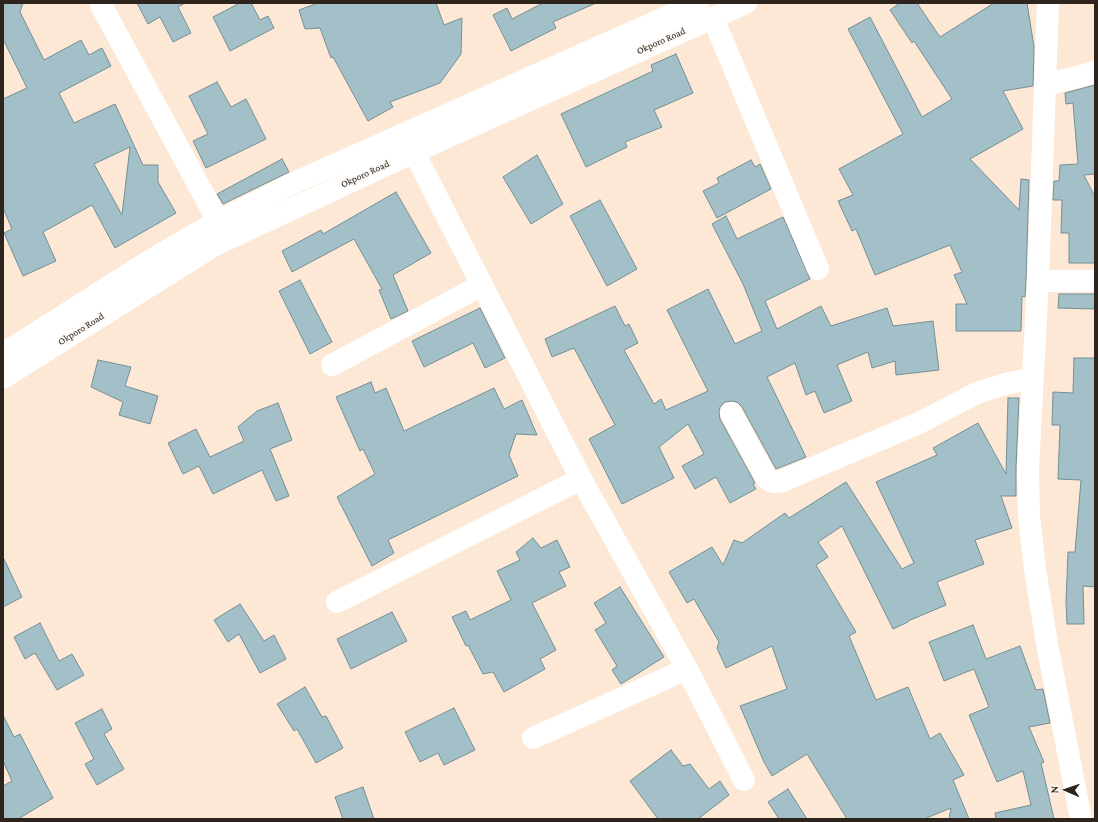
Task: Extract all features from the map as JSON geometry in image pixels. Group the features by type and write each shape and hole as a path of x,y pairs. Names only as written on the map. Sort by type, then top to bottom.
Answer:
{"street":[{"name":"Okporo Road","path":"3,354 157,257 218,221 298,181 705,10 746,3"},
{"path":"1048,3 1038,281 1028,468 1031,531 1047,644 1081,819"},
{"path":"101,5 218,221"},
{"name":"Okporo Road","path":"3,378 215,246 414,152 705,10"},
{"path":"705,10 818,269"},
{"path":"1046,85 1095,72"},
{"path":"414,152 581,479 686,669 744,780"},
{"path":"1038,281 1095,281"},
{"path":"332,365 482,285"},
{"path":"731,413 767,479 774,482 782,481 919,423 976,393 1005,384 1033,378"},
{"path":"337,602 581,479"},
{"path":"533,738 686,669"}],"building":[{"path":"3,3 23,3 20,12 44,60 81,40 89,55 102,48 111,66 59,93 74,123 115,104 143,165 158,165 158,182 176,213 115,248 92,205 43,232 56,261 23,276 4,233 12,229 3,208 3,99 27,88 3,39","holes":["130,147 122,215 94,164"]},
{"path":"137,3 185,3 178,7 191,33 173,42 160,17 148,24"},
{"path":"240,3 251,3 260,20 268,16 274,28 230,51 213,17"},
{"path":"318,3 436,3 444,25 462,18 461,54 440,83 390,102 393,107 368,121 333,57 331,58 320,28 305,29 299,10"},
{"path":"543,3 596,3 553,22 556,28 511,51 493,15 507,8 512,19"},
{"path":"900,3 917,3 940,37 994,3 1027,3 1034,47 1033,86 1003,91 1023,129 970,159 1019,210 1021,179 1029,180 1026,280 1025,297 1022,296 1021,331 956,331 956,304 967,304 954,275 962,272 950,245 875,275 856,229 852,231 838,201 853,195 839,169 903,134 848,29 870,17 922,117 952,99 914,41 912,43 890,10"},
{"path":"676,54 693,93 654,110 662,127 625,142 627,147 586,167 561,114 653,71 651,65"},
{"path":"217,82 231,107 246,99 266,139 206,168 193,141 208,134 189,96"},
{"path":"1095,85 1095,174 1084,175 1095,197 1095,263 1069,263 1069,233 1061,233 1062,200 1053,200 1054,181 1059,181 1060,165 1078,164 1073,103 1066,104 1065,93"},
{"path":"537,155 563,204 531,224 503,177"},
{"path":"282,159 289,172 223,204 217,194"},
{"path":"751,160 755,167 760,164 771,189 717,218 703,191 719,183 717,178"},
{"path":"396,192 431,253 393,275 408,311 391,319 379,290 382,289 354,239 292,272 282,251 321,230 323,234"},
{"path":"600,200 637,269 607,286 570,216"},
{"path":"726,216 737,239 783,217 810,279 765,301 777,329 821,306 831,326 887,308 893,326 933,321 939,370 896,375 895,361 872,368 868,352 837,365 852,401 824,413 815,391 806,395 795,363 767,377 806,457 776,469 742,407 737,402 725,402 720,407 720,419 755,483 753,484 756,489 730,503 716,477 695,489 682,466 704,454 688,424 659,447 674,478 622,504 589,439 615,425 574,348 552,357 545,339 615,306 625,326 629,324 638,343 624,350 654,404 661,399 666,410 708,391 667,310 708,289 735,344 762,331 743,284 712,224"},
{"path":"300,280 332,342 310,354 279,291"},
{"path":"1059,294 1095,294 1095,309 1058,308"},
{"path":"480,308 505,358 485,368 473,343 424,367 412,341"},
{"path":"1074,358 1095,358 1095,587 1083,586 1084,624 1067,624 1066,602 1068,552 1075,552 1081,480 1058,479 1060,425 1052,425 1053,392 1073,393"},
{"path":"98,360 131,367 125,386 158,396 150,424 119,415 123,402 91,387"},
{"path":"371,382 375,393 386,388 404,431 494,388 504,409 522,400 537,435 516,434 509,455 518,476 388,540 394,553 372,566 337,497 375,474 363,449 360,451 336,397"},
{"path":"1008,398 1019,398 1016,496 1001,496 1012,528 975,540 984,564 937,582 946,605 893,629 842,526 818,542 828,557 816,565 856,632 849,636 876,700 908,687 930,739 940,733 964,775 953,780 969,819 949,819 951,808 924,819 847,819 807,754 772,776 764,762 740,706 787,689 772,646 726,668 717,648 719,642 694,599 687,603 669,572 712,547 723,565 734,540 742,543 785,513 789,518 846,482 902,569 914,563 876,482 937,455 933,448 978,423 1006,474"},
{"path":"278,403 292,440 270,449 289,496 276,501 262,470 213,494 199,466 183,474 168,443 196,429 210,457 244,441 238,427 257,411"},
{"path":"533,538 541,548 557,540 570,567 559,572 566,586 532,603 556,650 540,659 545,669 504,692 493,672 483,674 468,645 466,646 452,617 466,611 470,620 511,600 497,571 520,560 516,552"},
{"path":"3,557 22,597 3,607"},
{"path":"620,587 664,657 621,684 612,670 617,666 595,630 606,623 594,603"},
{"path":"240,604 264,641 274,635 286,659 260,673 239,634 228,642 214,620"},
{"path":"392,612 407,641 351,669 337,639"},
{"path":"40,623 59,661 72,654 84,675 57,690 35,653 25,659 14,637"},
{"path":"973,625 986,659 1020,646 1036,690 1043,689 1050,723 1029,727 1044,762 1041,763 1054,819 996,819 995,813 1031,805 1023,771 997,782 969,715 989,707 974,669 944,681 929,642"},
{"path":"305,687 322,717 326,716 343,748 316,763 297,729 294,731 277,704"},
{"path":"454,708 475,750 444,765 438,753 420,762 405,732"},
{"path":"102,709 112,729 104,734 124,769 97,785 85,764 94,759 75,723"},
{"path":"3,715 14,737 20,734 53,798 18,819 3,819 3,786 12,781 3,761"},
{"path":"671,750 683,766 690,764 709,789 720,781 729,795 698,819 658,819 630,781"},
{"path":"363,787 374,819 343,819 335,797"},
{"path":"788,789 807,819 779,819 768,802"}]}
